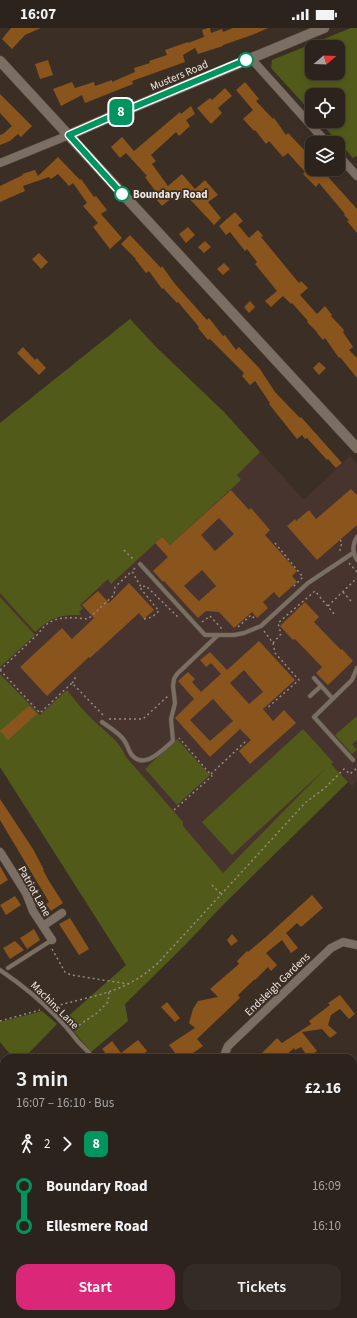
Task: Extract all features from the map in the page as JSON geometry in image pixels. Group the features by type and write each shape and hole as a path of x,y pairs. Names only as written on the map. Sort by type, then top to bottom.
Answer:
{"street":[{"name":"Musters Road","path":"0,163 324,28"},
{"path":"253,57 255,63 321,136"},
{"path":"0,60 357,448"},
{"path":"345,162 356,172"},
{"name":"Patriot Lane","path":"0,852 26,893 33,912 52,940"},
{"path":"43,926 62,913"},
{"name":"Endsleigh Gardens","path":"225,1054 228,1046 331,948 343,942 357,945"}],"lane":[{"path":"357,537 353,545 353,552 357,560"},
{"path":"140,564 204,635 234,635 244,633 261,626 308,583 353,552"},
{"path":"102,722 124,739 136,759 142,761 148,760 155,756 173,741 171,719 175,703 174,679 177,674 218,635"},
{"path":"353,760 314,717 352,680 357,668"},
{"path":"314,678 333,699"},
{"path":"310,696 321,686"},
{"path":"8,968 52,940"},
{"name":"Machins Lane","path":"0,970 28,990 48,1008 89,1054"}],"path":[{"path":"275,543 303,577 288,591"},
{"path":"75,674 75,680 40,713 0,670 39,634 47,623 62,617 88,618 114,595 115,587 140,564 124,550"},
{"path":"132,571 141,589 159,611 152,617 144,620"},
{"path":"328,606 357,578"},
{"path":"141,587 146,586 167,606"},
{"path":"273,643 281,634 278,623 315,590 335,615"},
{"path":"343,592 351,601"},
{"path":"234,631 252,615 257,621"},
{"path":"196,627 210,616 224,631 224,635"},
{"path":"266,709 299,680 275,653 273,643 267,636"},
{"path":"72,683 106,718 143,719 174,691"},
{"path":"173,734 177,736 211,774"},
{"path":"174,810 212,776 211,774 248,740"},
{"path":"0,1021 109,992 129,984 143,975 158,963 306,802 325,788 344,769 350,774 357,768"},
{"path":"212,885 221,894"},
{"path":"52,940 52,948 65,972 71,975 129,984"},
{"path":"70,1031 96,1013 108,1002 109,992"}],"shaded area":[{"path":"130,319 157,348 224,412 304,500 350,456 357,464 357,781 352,786 331,764 223,873 126,965 0,767 0,423"}],"green space":[{"path":"351,28 357,28 357,156 353,158 345,149 345,136 333,136 325,128 345,128 345,88 305,88 305,105 271,68 272,60 305,47 305,80 345,80 345,40 321,40"},
{"path":"130,319 157,348 224,412 260,452 237,475 241,480 170,545 162,537 111,584 108,579 80,605 83,608 79,612 81,614 66,615 55,618 35,632 0,593 0,423"},
{"path":"0,597 35,635 0,667"},
{"path":"0,674 40,715 67,690 86,713 119,745 126,757 183,822 183,826 223,873 325,769 232,855 202,822 303,729 333,762 331,764 348,782 125,1004 128,1021 91,1052 64,1020 126,965 0,767"},
{"path":"357,716 357,740 352,744 357,750 352,754 335,735"},
{"path":"177,739 210,775 177,805 145,769"},
{"path":"42,1011 57,1024 28,1054 9,1054 0,1042 0,1022"}],"building":[{"path":"11,28 41,28 25,35 12,49 2,39"},
{"path":"210,28 211,33 222,29 223,32 233,28 268,28 223,46 198,54 195,48 183,55 185,62 132,81 133,84 85,103 82,95 61,106 53,89 72,82 75,88 94,82 95,86 112,80 112,82 135,72 134,68 150,63 149,61 167,55 165,50 204,37 202,30"},
{"path":"48,60 53,75 40,79 35,64"},
{"path":"245,82 259,99 256,101 273,119 274,118 286,135 288,133 305,151 305,172 288,153 283,157 269,141 266,144 255,130 254,131 243,119 253,110 236,90"},
{"path":"225,88 232,96 218,108 222,113 211,124 197,108 210,98 212,100"},
{"path":"0,94 32,126 21,137 18,134 10,141 0,145 0,135 12,126 0,113"},
{"path":"191,106 195,114 186,120 190,126 179,136 176,132 151,155 156,161 152,164 168,186 182,174 195,189 205,180 218,195 208,202 221,218 214,225 185,194 178,201 174,196 162,206 156,199 159,196 145,177 147,176 126,153 120,158 111,147 122,137 134,151 180,112 181,114"},
{"path":"58,157 80,180 81,179 94,197 96,196 107,210 101,214 122,238 110,249 93,227 98,223 83,206 87,203 73,183 69,186 58,174 51,179 49,177 23,186 25,191 0,202 0,186 23,175 22,174 35,170 38,176"},
{"path":"305,176 327,176 357,209 357,233 347,221 349,220 344,215 345,214 319,183 316,187"},
{"path":"235,212 243,221 238,225 249,238 258,230 263,236 261,237 299,283 301,281 308,288 300,295 317,314 325,306 332,315 331,316 344,330 343,332 353,347 349,350 357,358 357,378 340,357 339,358 325,338 323,340 292,303 291,304 283,296 271,307 265,301 277,291 255,264 257,262 247,249 245,251 230,232 226,235 219,226"},
{"path":"188,227 195,235 186,243 179,234"},
{"path":"130,235 161,268 162,266 175,284 207,320 209,318 223,336 225,335 236,350 239,347 260,369 275,392 300,418 301,417 342,463 336,468 307,438 305,439 302,435 297,439 269,404 270,403 255,381 250,385 242,376 244,373 210,339 208,340 178,302 177,303 163,288 162,289 149,271 146,273 136,259 121,244"},
{"path":"205,241 211,247 204,253 198,247"},
{"path":"39,253 48,262 41,269 32,259"},
{"path":"224,263 230,269 223,275 217,269"},
{"path":"250,301 255,307 249,313 244,307"},
{"path":"23,347 35,360 37,358 46,368 39,375 17,353"},
{"path":"319,362 326,368 319,375 313,368"},
{"path":"351,489 357,495 357,525 317,560 287,526 295,519 296,521 309,510 316,519"},
{"path":"231,490 249,510 251,508 270,530 265,535 297,571 292,576 297,582 279,598 274,592 263,602 268,608 257,618 252,612 234,628 219,612 206,611 198,618 153,571 168,557 155,543 162,537 170,545","holes":["219,518 234,534 215,551 201,535","202,570 216,586 199,601 184,586"]},
{"path":"129,583 154,610 144,619 139,613 47,696 20,667 62,628 72,639 94,618 82,605 98,591 109,603"},
{"path":"305,602 319,617 314,622 353,661 328,685 316,673 322,667 280,626"},
{"path":"259,641 295,680 263,709 273,721 284,710 296,723 250,764 239,751 251,740 240,729 210,757 175,718 194,699 178,681 188,672 195,679 192,682 201,692 221,674 211,663 206,667 200,660 210,652 227,670","holes":["244,670 263,692 249,704 230,683","213,699 233,721 210,741 190,720"]},
{"path":"29,706 37,714 8,740 0,731"},
{"path":"0,799 33,849 49,881 63,903 51,911 46,904 49,902 0,820"},
{"path":"0,866 8,880 0,885"},
{"path":"312,895 323,908 301,927 297,923 286,933 298,948 291,953 282,940 266,953 277,965 271,971 268,967 255,979 238,995 240,998 197,1039 203,1046 192,1054 176,1054 169,1045 195,1028 189,1023 193,1009 198,1001 218,997 210,989 239,964 237,961 247,951 248,952"},
{"path":"15,896 21,905 6,915 0,905"},
{"path":"70,918 89,949 79,955 59,924"},
{"path":"34,929 40,940 27,949 20,938"},
{"path":"232,934 238,941 231,946 227,940"},
{"path":"15,941 24,950 10,959 3,948"},
{"path":"340,995 355,1014 349,1019 340,1009 331,1015 328,1025 337,1033 330,1038 322,1029 302,1032 317,1051 312,1054 306,1054 301,1047 295,1050 294,1048 287,1054 261,1054 277,1038 282,1043 311,1024 309,1021 330,1005 328,1003"},
{"path":"167,1002 180,1018 175,1022 161,1007"},
{"path":"138,1040 147,1051 144,1054 103,1054 105,1052 102,1049 112,1041 121,1053"}],"bus line":[{"name":"8","path":"122,194 69,135 246,60"}],"place":[{"name":"Boundary Road","path":"122,194"}]}
